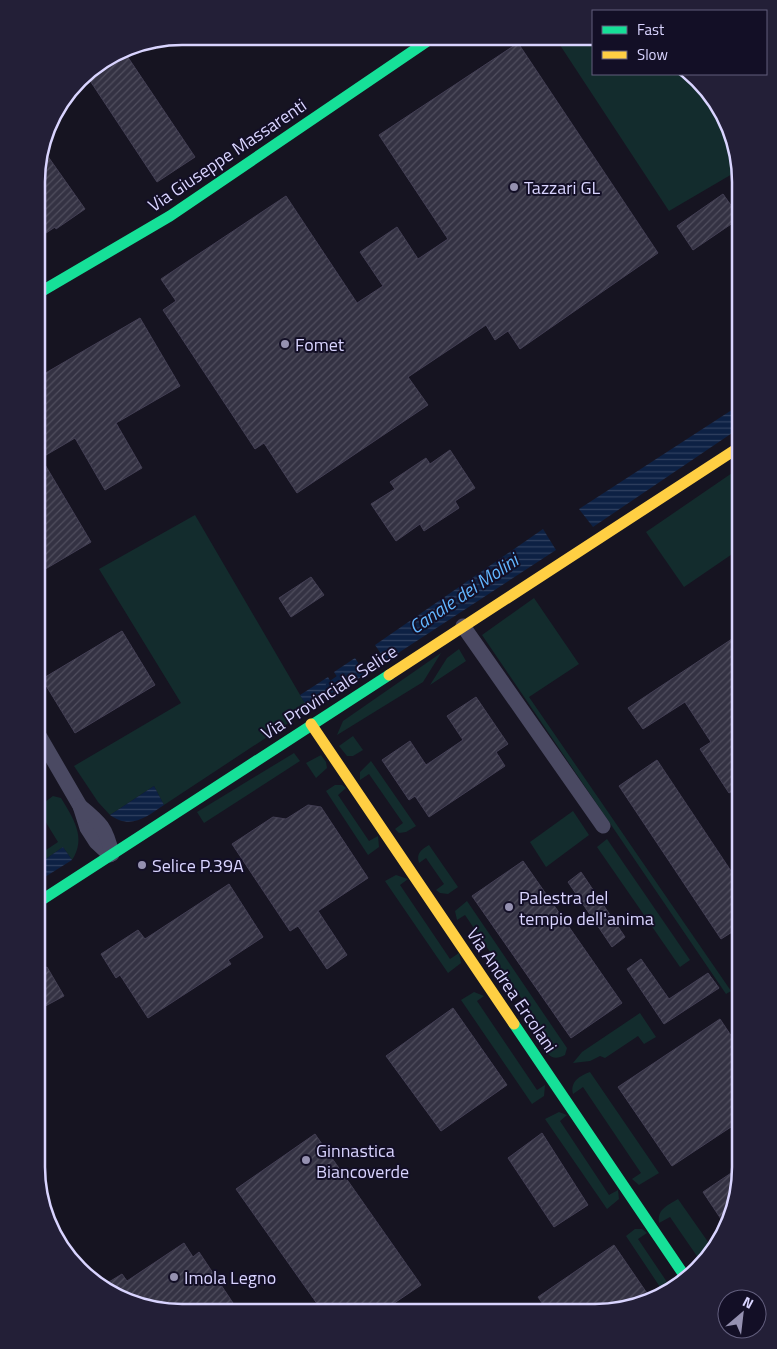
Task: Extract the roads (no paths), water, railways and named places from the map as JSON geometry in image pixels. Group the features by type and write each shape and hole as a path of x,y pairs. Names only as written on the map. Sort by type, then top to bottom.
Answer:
{"street":[{"name":"Via Giuseppe Massarenti","path":"45,289 170,216 422,45"},
{"name":"Via Provinciale Selice","path":"45,898 732,452"},
{"path":"463,626 603,826"},
{"name":"Via Andrea Ercolani","path":"311,724 682,1272"},
{"path":"45,746 80,806 87,828 101,838 111,855"},
{"path":"101,838 132,841"},
{"path":"93,866 101,838"}],"water":[{"path":"732,410 732,433 593,527 579,509"},
{"path":"543,529 556,550 386,661 375,645"},
{"path":"355,658 366,675 343,686 334,672"},
{"path":"328,677 336,691 306,705 300,695"},
{"path":"154,786 164,805 145,817 132,822 110,815"},
{"path":"63,847 72,860 45,877 45,859"}],"waterway":[{"name":"Canale dei Molini","path":"328,685 342,675"}],"place":[{"name":"Tazzari GL","path":"514,187"},
{"name":"Fomet","path":"285,344"},
{"name":"Selice P.39A","path":"142,865"},
{"name":"Palestra del tempio dell'anima","path":"509,907"},
{"name":"Ginnastica Biancoverde","path":"306,1160"},
{"name":"Imola Legno","path":"174,1277"}]}
